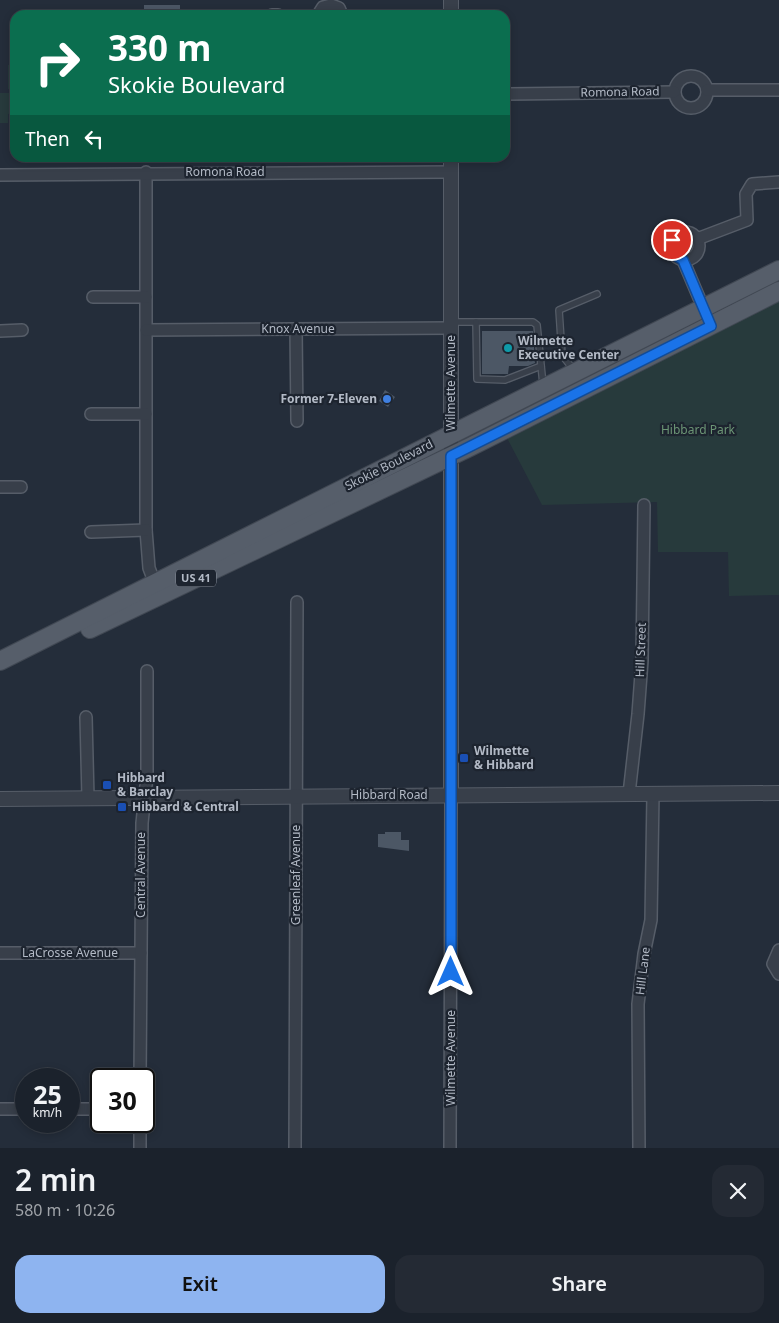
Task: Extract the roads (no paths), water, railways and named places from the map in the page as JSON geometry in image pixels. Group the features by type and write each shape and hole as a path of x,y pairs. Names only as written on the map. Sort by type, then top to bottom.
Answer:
{"main road":[{"name":"Skokie Boulevard","path":"0,673 451,433 779,270"},
{"name":"Skokie Boulevard","path":"0,661 451,456 779,291"}],"street":[{"path":"321,10 323,7 331,4 340,10"},
{"name":"Romona Road","path":"690,75 700,78 708,90 701,104 692,108 678,102 674,92 677,82 690,75"},
{"path":"708,90 779,90"},
{"name":"Romona Road","path":"510,94 674,92"},
{"name":"Wilmette Avenue","path":"450,1148 452,795 451,162"},
{"path":"146,172 146,530 148,568 157,589"},
{"name":"Romona Road","path":"0,175 146,172 451,172"},
{"path":"697,239 747,220 746,194 752,184 779,182"},
{"path":"687,232 697,239 699,247 697,254 691,259 683,260 675,256 671,249 674,236 687,232"},
{"path":"683,260 711,326"},
{"path":"93,297 146,297"},
{"name":"Knox Avenue","path":"146,330 451,325"},
{"path":"296,329 297,421"},
{"path":"0,331 22,330"},
{"path":"92,414 146,414"},
{"path":"0,487 21,487"},
{"name":"Hill Street","path":"629,794 642,661 644,505"},
{"path":"91,532 146,530"},
{"name":"Greenleaf Avenue","path":"296,1148 297,602"},
{"name":"Central Avenue","path":"140,1068 142,823 147,776 147,671"},
{"path":"86,717 88,798"},
{"name":"Hibbard Road","path":"0,799 779,793"},
{"name":"Hill Lane","path":"639,1148 638,1004 644,954 651,920 653,794"},
{"path":"779,950 773,964 779,974"},
{"name":"LaCrosse Avenue","path":"0,953 140,952"},
{"path":"0,1109 15,1109"},
{"path":"140,1133 140,1148"}],"lane":[{"path":"575,371 562,355 559,310 598,294"},
{"path":"451,325 476,322 533,322 537,325 543,387"},
{"path":"476,322 477,379 505,380 541,366"}],"place":[{"name":"Wilmette Executive Center","path":"508,348"},
{"name":"Former 7-Eleven","path":"387,399"},
{"name":"Wilmette & Hibbard","path":"464,758"},
{"name":"Hibbard & Barclay","path":"107,785"},
{"name":"Hibbard & Central","path":"122,807"}],"park label":[{"name":"Hibbard Park","path":"698,430"}]}
